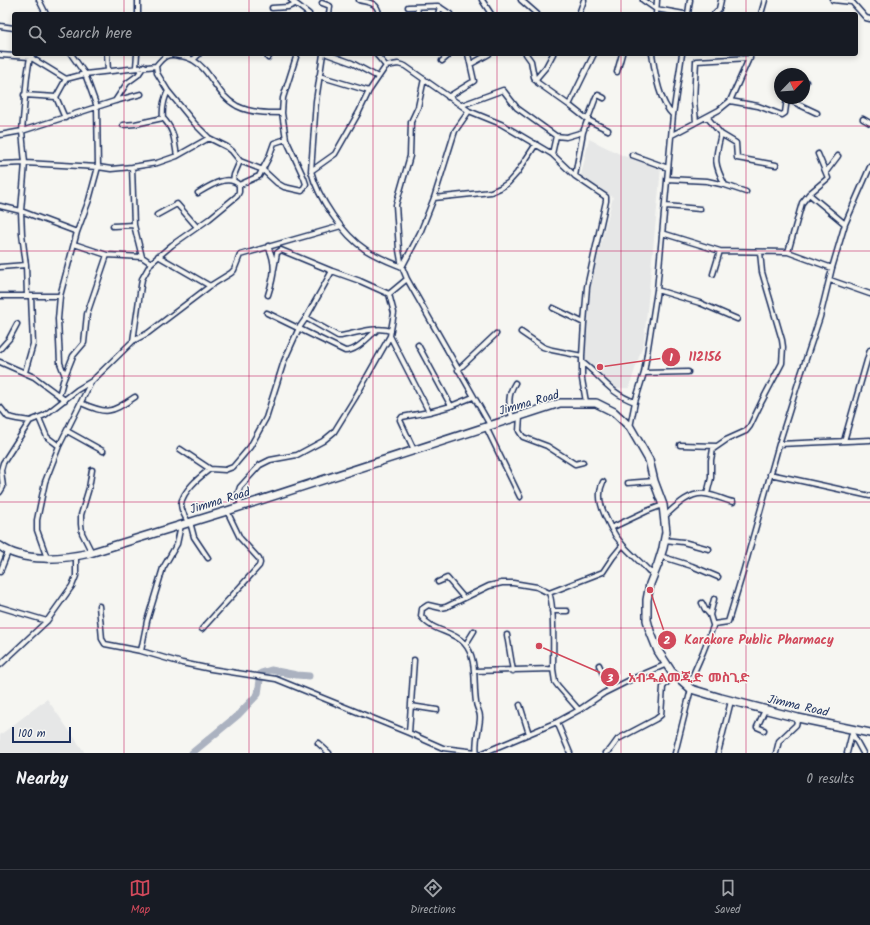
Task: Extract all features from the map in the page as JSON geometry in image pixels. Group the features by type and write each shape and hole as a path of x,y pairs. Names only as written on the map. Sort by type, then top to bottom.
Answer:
{"highway":[{"name":"Jimma Road","path":"0,546 8,552 47,558 76,556 92,553 227,511 560,403 596,403 603,405 619,415 630,427 649,460 654,481 663,505 666,532 648,592 647,620 658,651 675,674 689,688 731,701 852,731 870,733"}],"street":[{"path":"39,0 45,12"},
{"path":"138,0 138,12"},
{"path":"291,0 306,12"},
{"path":"359,0 374,4 378,8 379,12"},
{"path":"482,0 490,12"},
{"path":"521,0 535,12"},
{"path":"580,12 584,0"},
{"path":"643,0 656,12"},
{"path":"656,12 657,0"},
{"path":"688,12 690,0"},
{"path":"716,12 719,9 721,0"},
{"path":"762,12 765,0"},
{"path":"833,0 852,2 866,18 870,19"},
{"path":"322,3 330,6 329,12"},
{"path":"272,8 288,7 295,4"},
{"path":"417,12 418,7"},
{"path":"439,12 440,7"},
{"path":"408,8 440,7 447,12"},
{"path":"0,26 12,28"},
{"path":"0,55 12,55"},
{"path":"25,372 33,344 22,234 21,211 25,163 22,132 24,95 32,56"},
{"path":"33,56 66,79"},
{"path":"65,376 60,363 58,318 60,296 77,232 89,200 98,167 97,107 85,74 72,56"},
{"path":"107,56 108,71"},
{"path":"136,67 137,56"},
{"path":"56,97 66,79 85,74 144,66 156,66 165,56"},
{"path":"178,56 193,60 203,68 222,95 237,106 260,112 282,113"},
{"path":"193,60 197,56"},
{"path":"156,66 157,73 168,91 194,124 208,138 227,147 240,161 263,170 276,183 284,188 302,191 306,184 286,139 282,113 283,98 296,56"},
{"path":"323,56 319,76 311,171 315,185 340,226 356,243 366,251 402,268"},
{"path":"333,56 352,63 378,77"},
{"path":"378,56 386,66"},
{"path":"442,61 448,56"},
{"path":"448,97 473,82 469,56"},
{"path":"471,64 485,56"},
{"path":"527,56 531,61 535,80 538,84 588,120 608,130"},
{"path":"535,80 546,67 552,56"},
{"path":"569,105 593,56"},
{"path":"617,72 621,56"},
{"path":"651,56 664,104 673,115"},
{"path":"630,427 635,402 644,373 657,290 666,206 673,115 682,56"},
{"path":"672,134 707,117 730,101 750,56 698,60 695,62 694,101 696,122"},
{"path":"311,171 335,154 360,112 369,91 386,66 402,64 469,111 501,124 552,154 576,176 604,195 606,199 587,288 582,356 582,384 586,402"},
{"path":"115,101 127,83 138,75 144,66"},
{"path":"319,76 369,91"},
{"path":"424,79 418,107 411,122 410,156 396,205 398,250 402,268 473,397 520,496"},
{"path":"462,105 503,90 517,108 556,136 566,137 583,132"},
{"path":"168,91 162,109 163,118 171,126 177,156"},
{"path":"0,135 22,132 115,101 141,94"},
{"path":"24,95 56,97"},
{"path":"576,176 583,132 596,96 598,95 604,98"},
{"path":"56,97 65,118"},
{"path":"730,101 758,106 782,115 785,113 786,104"},
{"path":"799,104 817,113"},
{"path":"402,268 420,233 434,198 455,131 469,111"},
{"path":"707,117 721,134 736,143 738,146 737,156 739,159 776,165"},
{"path":"123,125 163,118"},
{"path":"863,119 870,123"},
{"path":"721,134 716,153 716,166 725,185"},
{"path":"552,154 556,136"},
{"path":"0,164 25,163 98,167 111,170 132,168 157,163 177,156 208,138"},
{"path":"240,185 256,178 263,170 274,143 286,139"},
{"path":"434,198 491,192 500,188 508,183 517,173 536,144"},
{"path":"788,252 802,203 809,194 828,178 818,154"},
{"path":"632,155 668,168"},
{"path":"826,172 838,156"},
{"path":"233,181 240,161"},
{"path":"675,753 689,688 713,626 715,622 728,622 779,444 820,317 845,224 870,167"},
{"path":"132,168 134,226 142,257"},
{"path":"667,179 707,181 746,192"},
{"path":"198,193 217,183 233,181 240,185"},
{"path":"133,341 142,279 151,263 158,256 197,228 237,196 240,185"},
{"path":"809,194 845,224"},
{"path":"157,215 177,204 197,228"},
{"path":"0,206 21,211 77,232"},
{"path":"666,206 700,209"},
{"path":"113,226 134,226"},
{"path":"0,407 8,417 30,421 45,415 77,390 92,381 133,341 148,333 210,286 230,274 234,270 240,255 340,226"},
{"path":"662,233 720,251 788,252 832,268"},
{"path":"74,244 107,255 142,257 151,263"},
{"path":"268,246 273,257 274,269"},
{"path":"241,506 238,493 240,487 260,465 270,460 297,455 323,441 334,432 390,336 394,313 389,294 360,280 332,271 281,250 277,253 268,296"},
{"path":"713,274 720,251"},
{"path":"680,445 716,446 746,431 782,363 782,340 762,272 760,252"},
{"path":"59,396 73,356 84,343 87,314 107,255"},
{"path":"158,256 210,286"},
{"path":"0,267 26,265"},
{"path":"180,449 210,469 225,470 233,467 240,460 250,448 266,418 284,361 298,328 306,318 332,271"},
{"path":"389,294 407,279"},
{"path":"830,280 870,294"},
{"path":"657,290 700,303 738,319"},
{"path":"0,296 60,296"},
{"path":"554,308 584,323"},
{"path":"267,313 349,351 356,348 376,331"},
{"path":"306,318 338,336 366,330 391,331"},
{"path":"0,349 9,340 17,324"},
{"path":"521,332 543,347 582,356"},
{"path":"458,370 496,334"},
{"path":"390,336 429,412"},
{"path":"418,345 451,406"},
{"path":"844,441 870,354"},
{"path":"0,362 34,377 65,400"},
{"path":"582,362 616,394 635,402"},
{"path":"644,373 688,372"},
{"path":"47,558 37,535 37,520 45,482 59,446 92,381"},
{"path":"512,418 509,393 515,383"},
{"path":"81,403 98,411 108,411 117,408 135,396"},
{"path":"414,450 400,420 403,416 429,412 451,406 473,397"},
{"path":"520,416 520,431 523,437 547,446 575,464 583,462"},
{"path":"39,418 47,437 59,446"},
{"path":"0,492 3,487 1,478 3,463 30,421"},
{"path":"67,432 103,451"},
{"path":"779,444 870,440"},
{"path":"707,494 711,478 712,452 716,446"},
{"path":"208,558 186,523 181,503 185,494 195,482 210,469"},
{"path":"92,470 80,524 82,533 92,553"},
{"path":"770,474 870,496"},
{"path":"628,483 654,481"},
{"path":"603,482 600,490 602,510 616,538 622,546 649,571 654,573"},
{"path":"664,517 681,502 697,494 707,494 733,502"},
{"path":"611,528 663,505"},
{"path":"202,630 259,566 260,563 259,559 240,538 227,511"},
{"path":"142,651 147,621 163,568 177,544 186,523"},
{"path":"664,540 683,542 710,549"},
{"path":"549,593 603,572 622,546"},
{"path":"0,572 8,552"},
{"path":"0,665 47,620 74,582 76,556"},
{"path":"660,556 718,576"},
{"path":"438,582 447,578 464,598"},
{"path":"99,606 103,642 105,644 142,651 197,666 276,678 443,748 476,752 480,715 476,703 472,658 466,644 454,636 439,630 426,622 420,614 422,609 426,606 446,607 489,586 502,583 532,586 545,590 549,593 552,611 553,669 555,682 579,710"},
{"path":"710,615 714,599"},
{"path":"702,603 710,615 713,626"},
{"path":"0,607 47,620"},
{"path":"552,611 567,611"},
{"path":"466,644 474,631"},
{"path":"507,635 513,671"},
{"path":"409,733 414,660"},
{"path":"483,753 557,722 610,690 667,664"},
{"path":"599,665 610,690"},
{"path":"474,671 553,669"},
{"path":"605,753 610,750 618,739 661,715 663,687 675,674"},
{"path":"718,753 731,701"},
{"path":"520,705 529,734"},
{"path":"411,706 437,710"},
{"path":"764,730 757,727 765,710"},
{"path":"776,753 779,741 796,725 798,718"},
{"path":"557,722 570,753"},
{"path":"847,753 852,731"},
{"path":"852,731 863,753"},
{"path":"318,744 330,753"}],"shaded area":[{"path":"589,139 624,156 661,168 644,341 629,388 606,388 585,362 590,286 613,197 580,180"},
{"path":"47,699 85,753 0,753 0,735"}],"waterway":[{"path":"192,753 238,715 258,694 261,673 271,670 309,676"}],"place":[{"name":"112156","path":"600,367"},
{"name":"Karakore Public Pharmacy","path":"650,590"},
{"name":"አብዱልመጂድ መስጊድ","path":"539,646"}]}
